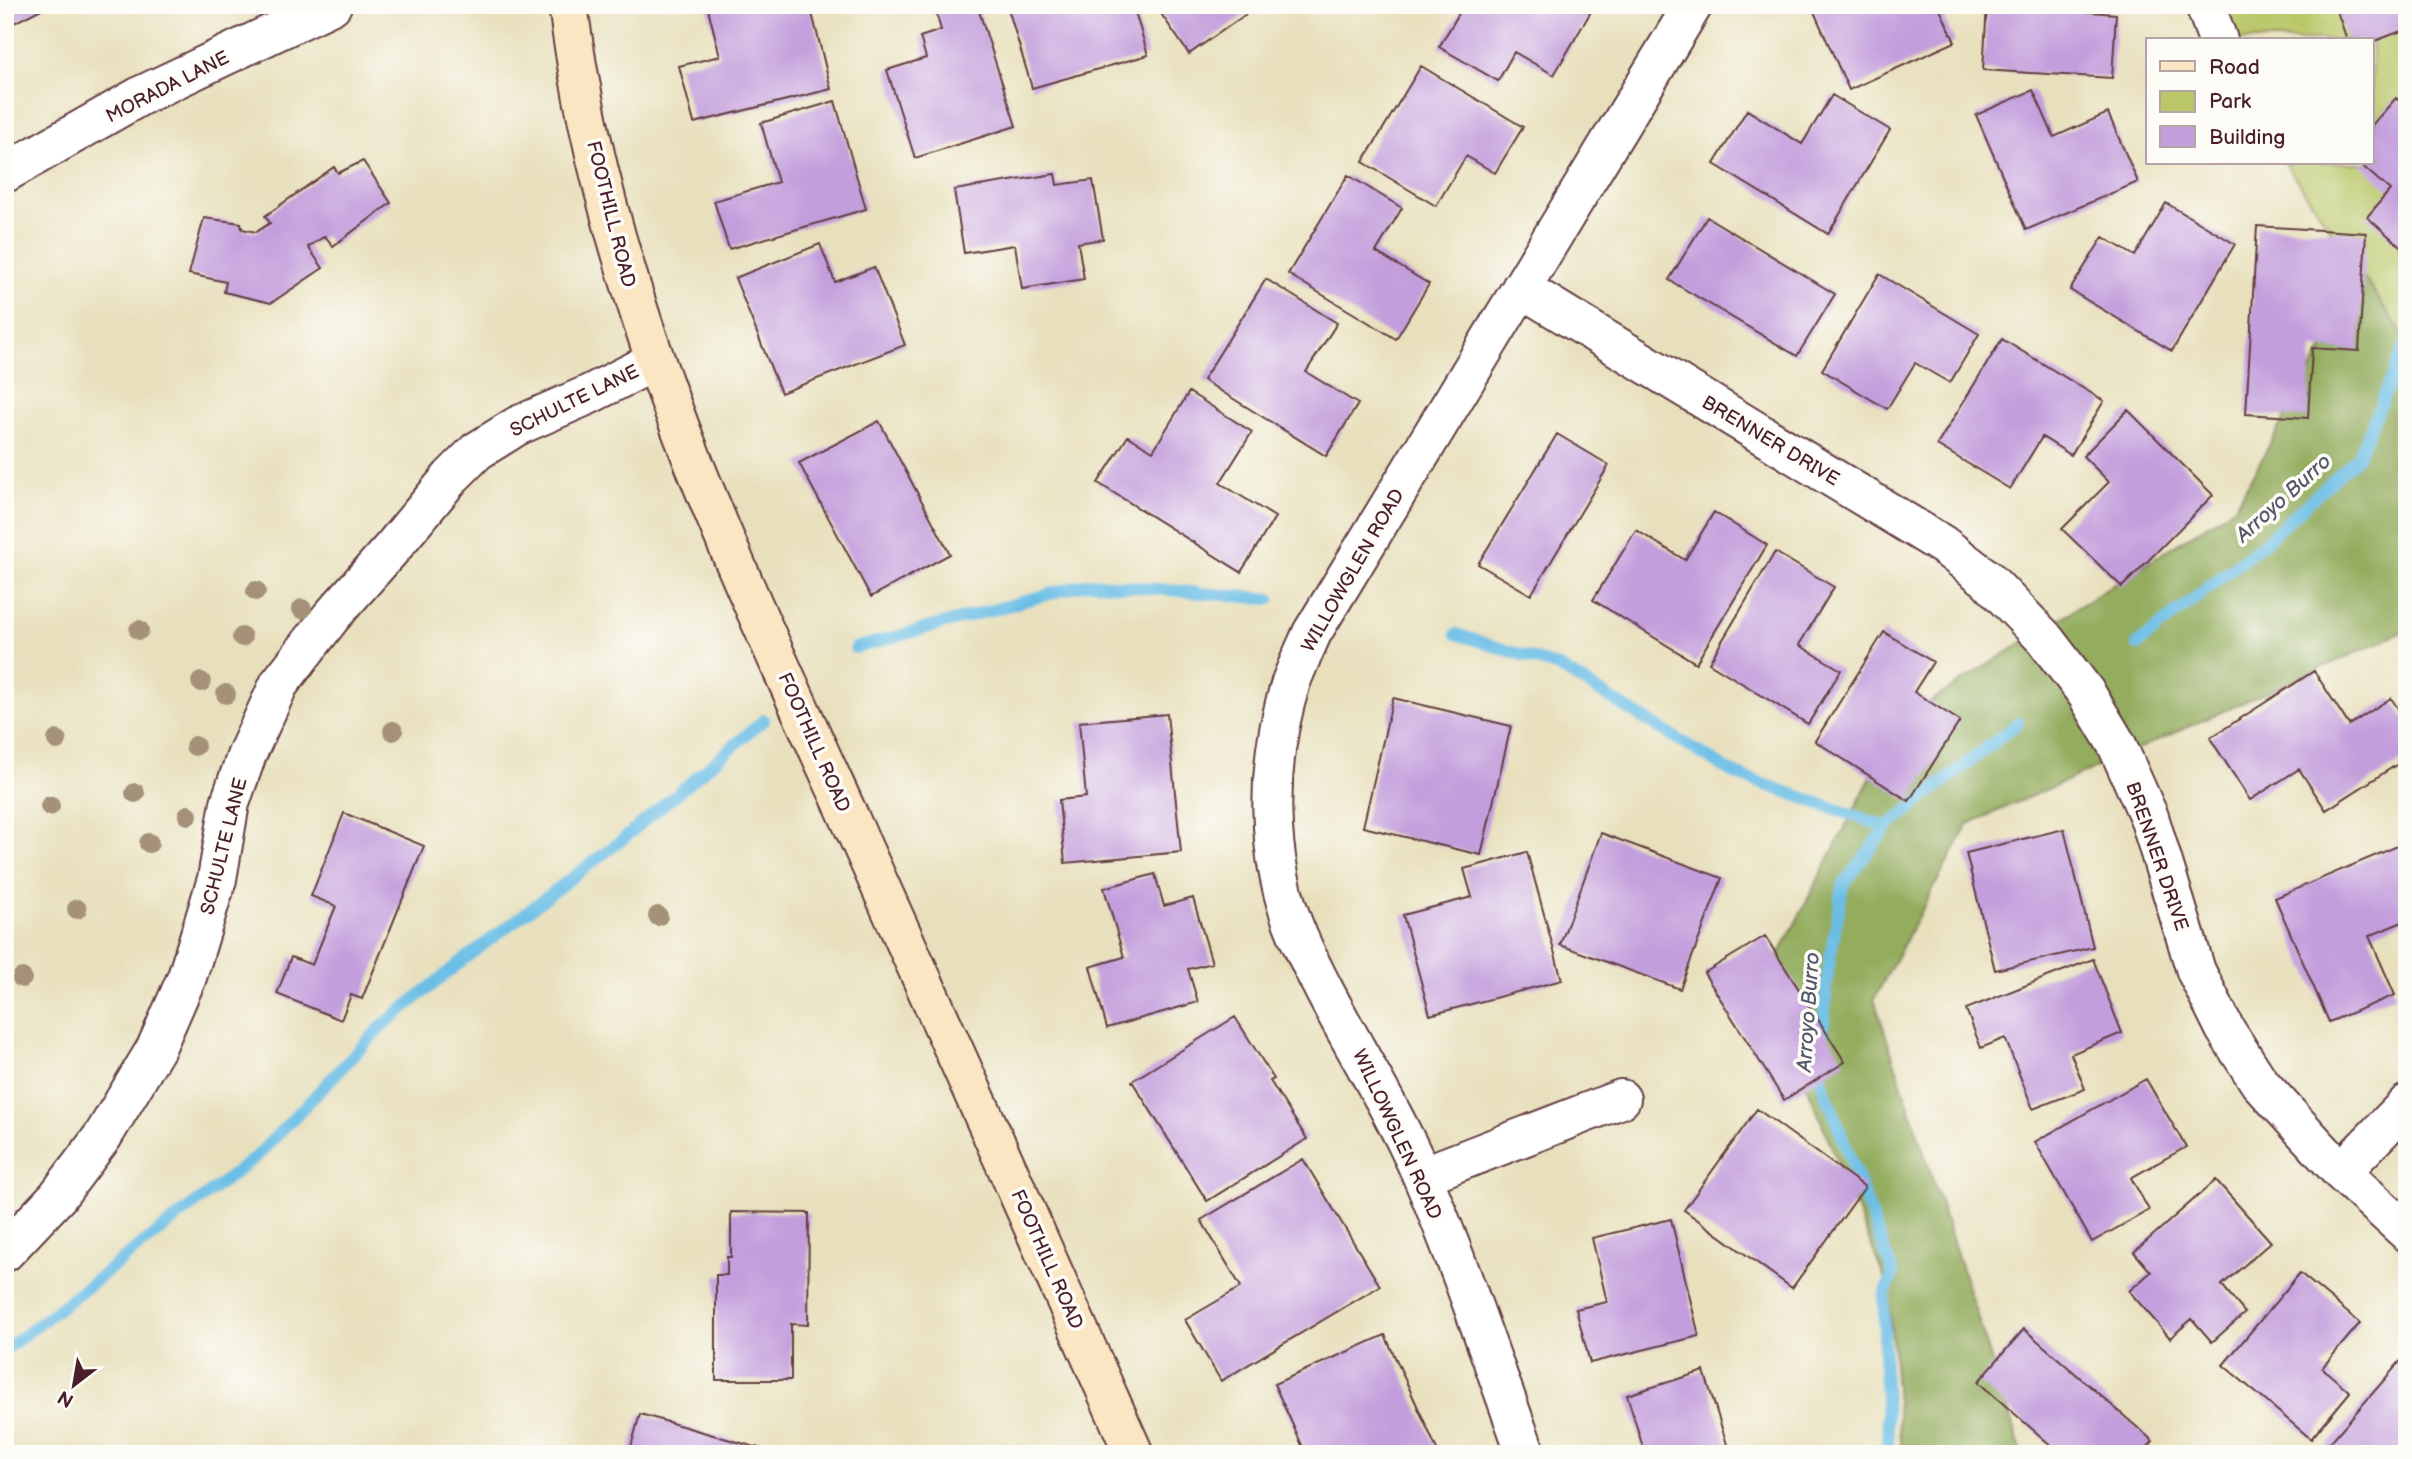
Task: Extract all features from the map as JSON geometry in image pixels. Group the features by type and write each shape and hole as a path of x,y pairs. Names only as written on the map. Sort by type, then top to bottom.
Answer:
{"main road":[{"name":"FOOTHILL ROAD","path":"568,5 582,89 611,216 655,361 769,640 1134,1454"}],"street":[{"name":"MORADA LANE","path":"5,173 142,95 332,5"},
{"name":"WILLOWGLEN ROAD","path":"1526,1454 1422,1176 1372,1074 1319,981 1297,934 1282,884 1273,834 1272,782 1282,718 1292,681 1312,633 1693,5"},
{"path":"2205,5 2217,38"},
{"name":"BRENNER DRIVE","path":"1521,288 1943,545 1987,579 2044,638 2086,693 2117,744 2149,817 2196,971 2225,1029 2259,1082 2341,1172 2407,1233"},
{"name":"SCHULTE LANE","path":"5,1252 57,1197 103,1136 156,1048 187,977 213,891 230,803 247,754 279,684 331,617 451,477 477,451 517,426 588,395 655,361"},
{"path":"1422,1176 1621,1099"},
{"path":"2341,1172 2407,1104"}],"green space":[{"path":"2205,5 2407,5 2407,340 2286,164 2374,164 2374,38 2217,38"},
{"path":"2363,277 2407,340 2407,630 1968,824 1874,999 2022,1454 1901,1454 1888,1287 1765,982 1900,721 2235,507"}],"building":[{"path":"5,5 49,5 10,25 5,14"},
{"path":"707,5 810,5 831,89 694,123 679,66 720,56"},
{"path":"934,5 977,5 1016,126 915,158 887,70 926,58 920,37 941,30"},
{"path":"1007,5 1063,5 1065,13 1093,5 1133,5 1148,55 1032,88"},
{"path":"1155,5 1259,5 1189,54"},
{"path":"1464,5 1589,5 1593,8 1554,75 1514,52 1498,81 1439,47"},
{"path":"1811,5 1938,5 1955,42 1849,90"},
{"path":"1987,5 2078,5 2078,11 2116,14 2112,78 1983,70"},
{"path":"2335,5 2407,5 2407,29 2374,41 2374,38 2346,38"},
{"path":"1421,66 1523,127 1495,173 1466,156 1436,206 1363,162"},
{"path":"2033,90 2054,137 2108,113 2138,182 2026,230 1976,115"},
{"path":"1832,95 1890,130 1828,234 1714,164 1747,110 1802,144"},
{"path":"2396,98 2407,108 2407,252 2367,217 2390,190 2360,164 2374,164 2374,123"},
{"path":"835,101 866,209 729,249 714,201 778,182 761,123"},
{"path":"363,161 391,203 333,246 325,236 308,247 323,268 271,303 224,292 226,282 189,274 204,218 241,223 242,229 256,232 270,223 265,216 334,167 338,173"},
{"path":"1055,174 1057,185 1093,180 1103,239 1078,243 1084,279 1022,289 1015,245 964,253 954,190"},
{"path":"1348,175 1402,208 1376,252 1429,284 1396,339 1288,274"},
{"path":"2166,203 2235,244 2172,351 2070,290 2103,237 2135,256"},
{"path":"1707,217 1835,294 1797,356 1669,280"},
{"path":"2257,226 2366,233 2359,351 2312,348 2308,418 2246,414"},
{"path":"820,244 835,282 874,267 905,345 781,393 735,278"},
{"path":"1879,274 1979,334 1950,383 1915,363 1887,409 1822,370"},
{"path":"1266,279 1337,323 1306,372 1358,404 1326,456 1203,380"},
{"path":"2002,339 2104,401 2071,455 2042,437 2010,489 1937,445"},
{"path":"1189,392 1252,432 1220,483 1275,517 1241,572 1098,483 1128,436 1153,451"},
{"path":"2128,410 2213,495 2122,587 2062,529 2109,482 2083,456"},
{"path":"879,421 950,554 871,597 799,463"},
{"path":"1557,434 1609,465 1531,595 1478,564"},
{"path":"1714,512 1767,545 1696,663 1593,600 1636,530 1685,560"},
{"path":"1775,552 1834,587 1799,645 1841,670 1808,724 1709,663"},
{"path":"1884,632 1933,662 1914,692 1960,721 1909,801 1815,741"},
{"path":"2314,671 2349,725 2391,698 2407,722 2407,758 2326,810 2299,769 2250,800 2210,738"},
{"path":"1393,698 1511,726 1481,855 1363,827"},
{"path":"1167,714 1181,852 1065,863 1059,800 1086,797 1079,722"},
{"path":"344,813 424,846 362,999 351,995 341,1020 277,994 291,957 312,965 336,906 311,896"},
{"path":"2064,829 2093,947 1995,970 1966,853"},
{"path":"1601,833 1722,878 1680,989 1560,945"},
{"path":"2407,842 2407,920 2369,936 2395,995 2329,1022 2275,898"},
{"path":"1527,852 1562,980 1430,1015 1403,915 1472,897 1464,869"},
{"path":"1155,874 1164,906 1193,898 1212,963 1188,969 1198,1002 1107,1028 1090,967 1124,957 1104,888"},
{"path":"1765,936 1845,1062 1784,1100 1704,973"},
{"path":"2093,959 2122,1033 2071,1054 2085,1089 2033,1109 2005,1038 1981,1048 1966,1009"},
{"path":"1235,1017 1274,1079 1270,1081 1307,1139 1207,1201 1132,1081"},
{"path":"2146,1079 2186,1147 2131,1178 2149,1210 2092,1242 2035,1142"},
{"path":"1757,1109 1865,1187 1792,1288 1684,1210"},
{"path":"1303,1159 1380,1286 1221,1381 1185,1320 1241,1287 1201,1220"},
{"path":"2216,1180 2271,1242 2222,1285 2245,1313 2212,1342 2192,1319 2170,1338 2129,1291 2151,1272 2134,1252"},
{"path":"731,1212 809,1213 808,1325 791,1324 791,1380 716,1380 716,1275 727,1275 727,1257 731,1257"},
{"path":"1671,1219 1699,1336 1590,1363 1576,1309 1607,1302 1592,1238"},
{"path":"2300,1273 2360,1323 2322,1368 2350,1392 2311,1439 2223,1365"},
{"path":"2024,1329 2153,1441 2142,1454 2061,1454 1978,1382"},
{"path":"1385,1335 1439,1454 1306,1454 1274,1384"},
{"path":"2403,1358 2407,1361 2407,1454 2320,1454"},
{"path":"1704,1371 1730,1454 1645,1454 1627,1395"},
{"path":"640,1414 776,1453 776,1454 629,1454"}],"waterway":[{"name":"Arroyo Burro","path":"2137,645 2265,542 2358,457 2407,342"},
{"path":"855,648 1089,583 1270,599"},
{"path":"1456,634 1559,667 1735,774 1887,827"},
{"path":"5,1350 257,1156 382,1026 462,961 622,840 764,720"},
{"name":"Arroyo Burro","path":"1822,1045 1828,970 1843,885 1887,827 2018,723"},
{"name":"Arroyo Burro","path":"1821,1063 1820,1077 1893,1274 1884,1296 1884,1365 1889,1454"}]}
